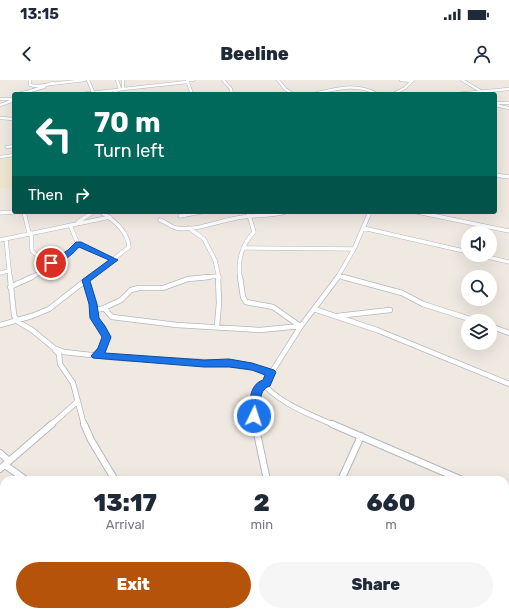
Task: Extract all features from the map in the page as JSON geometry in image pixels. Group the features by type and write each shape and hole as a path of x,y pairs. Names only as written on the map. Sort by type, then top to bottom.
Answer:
{"street":[{"path":"30,80 32,85 30,91"},
{"path":"26,92 40,89 58,80"},
{"path":"51,84 86,80 92,92"},
{"path":"117,80 120,89"},
{"path":"116,92 120,89 123,80"},
{"path":"99,92 193,80"},
{"path":"223,80 231,89 232,92"},
{"path":"278,80 285,90 289,92"},
{"path":"401,80 412,80"},
{"path":"397,92 405,88 412,80"},
{"path":"462,80 482,92 509,89"},
{"path":"187,81 191,92"},
{"path":"32,85 46,86"},
{"path":"324,92 336,88 358,86 373,92"},
{"path":"4,99 12,96"},
{"path":"0,99 12,100"},
{"path":"0,105 12,101"},
{"path":"497,104 509,103"},
{"path":"497,105 509,108"},
{"path":"0,118 12,119"},
{"path":"7,147 12,146"},
{"path":"0,157 12,154"},
{"path":"497,174 509,177"},
{"path":"0,213 12,212"},
{"path":"25,214 30,233 32,251 39,257"},
{"path":"75,224 90,214"},
{"path":"0,325 17,321 49,309 114,260 130,245 122,228 111,217 105,214"},
{"path":"180,216 190,214"},
{"path":"160,220 167,222 175,228 189,228 248,214 272,216 278,214"},
{"path":"248,214 253,225 254,232 247,239 239,261 239,274 244,300 246,302 273,307 301,326"},
{"path":"266,476 254,416 256,392 262,385 266,384 271,372 301,326 339,276 354,248 369,214"},
{"path":"430,214 509,231"},
{"path":"0,240 70,224 111,217"},
{"path":"70,224 78,244 114,260"},
{"path":"189,228 203,237 212,255 219,276 220,299 217,326"},
{"path":"363,228 461,250"},
{"path":"6,239 8,271 14,315 17,321 34,332 54,348 59,354 60,364 74,383 82,419 91,440 113,476"},
{"path":"10,287 45,270 51,263 71,252 78,244"},
{"path":"243,248 354,248"},
{"path":"497,259 509,262"},
{"path":"0,272 8,271"},
{"path":"93,311 104,308 120,300 132,290 139,288 162,288 188,280 219,276"},
{"path":"339,276 396,291 431,307 461,316"},
{"path":"86,280 97,324 102,328 106,337 102,350 96,356"},
{"path":"104,308 112,317 177,325 217,326 260,330 301,326"},
{"path":"314,309 377,330 509,384"},
{"path":"335,316 390,310"},
{"path":"497,329 509,333"},
{"path":"54,348 73,354 96,356 204,363 229,363 271,372"},
{"path":"266,384 272,393 305,412 453,476"},
{"path":"0,469 78,401"},
{"path":"343,476 361,436"},
{"path":"0,453 7,463 22,476"}],"shaded area":[{"path":"12,158 12,187 0,189 0,159"}],"route":[{"path":"51,263 71,252 77,244 100,252 114,260 86,280 97,324 102,328 106,337 102,350 98,352 96,356 241,364 271,372 266,384 262,385 256,392 254,416"}]}
